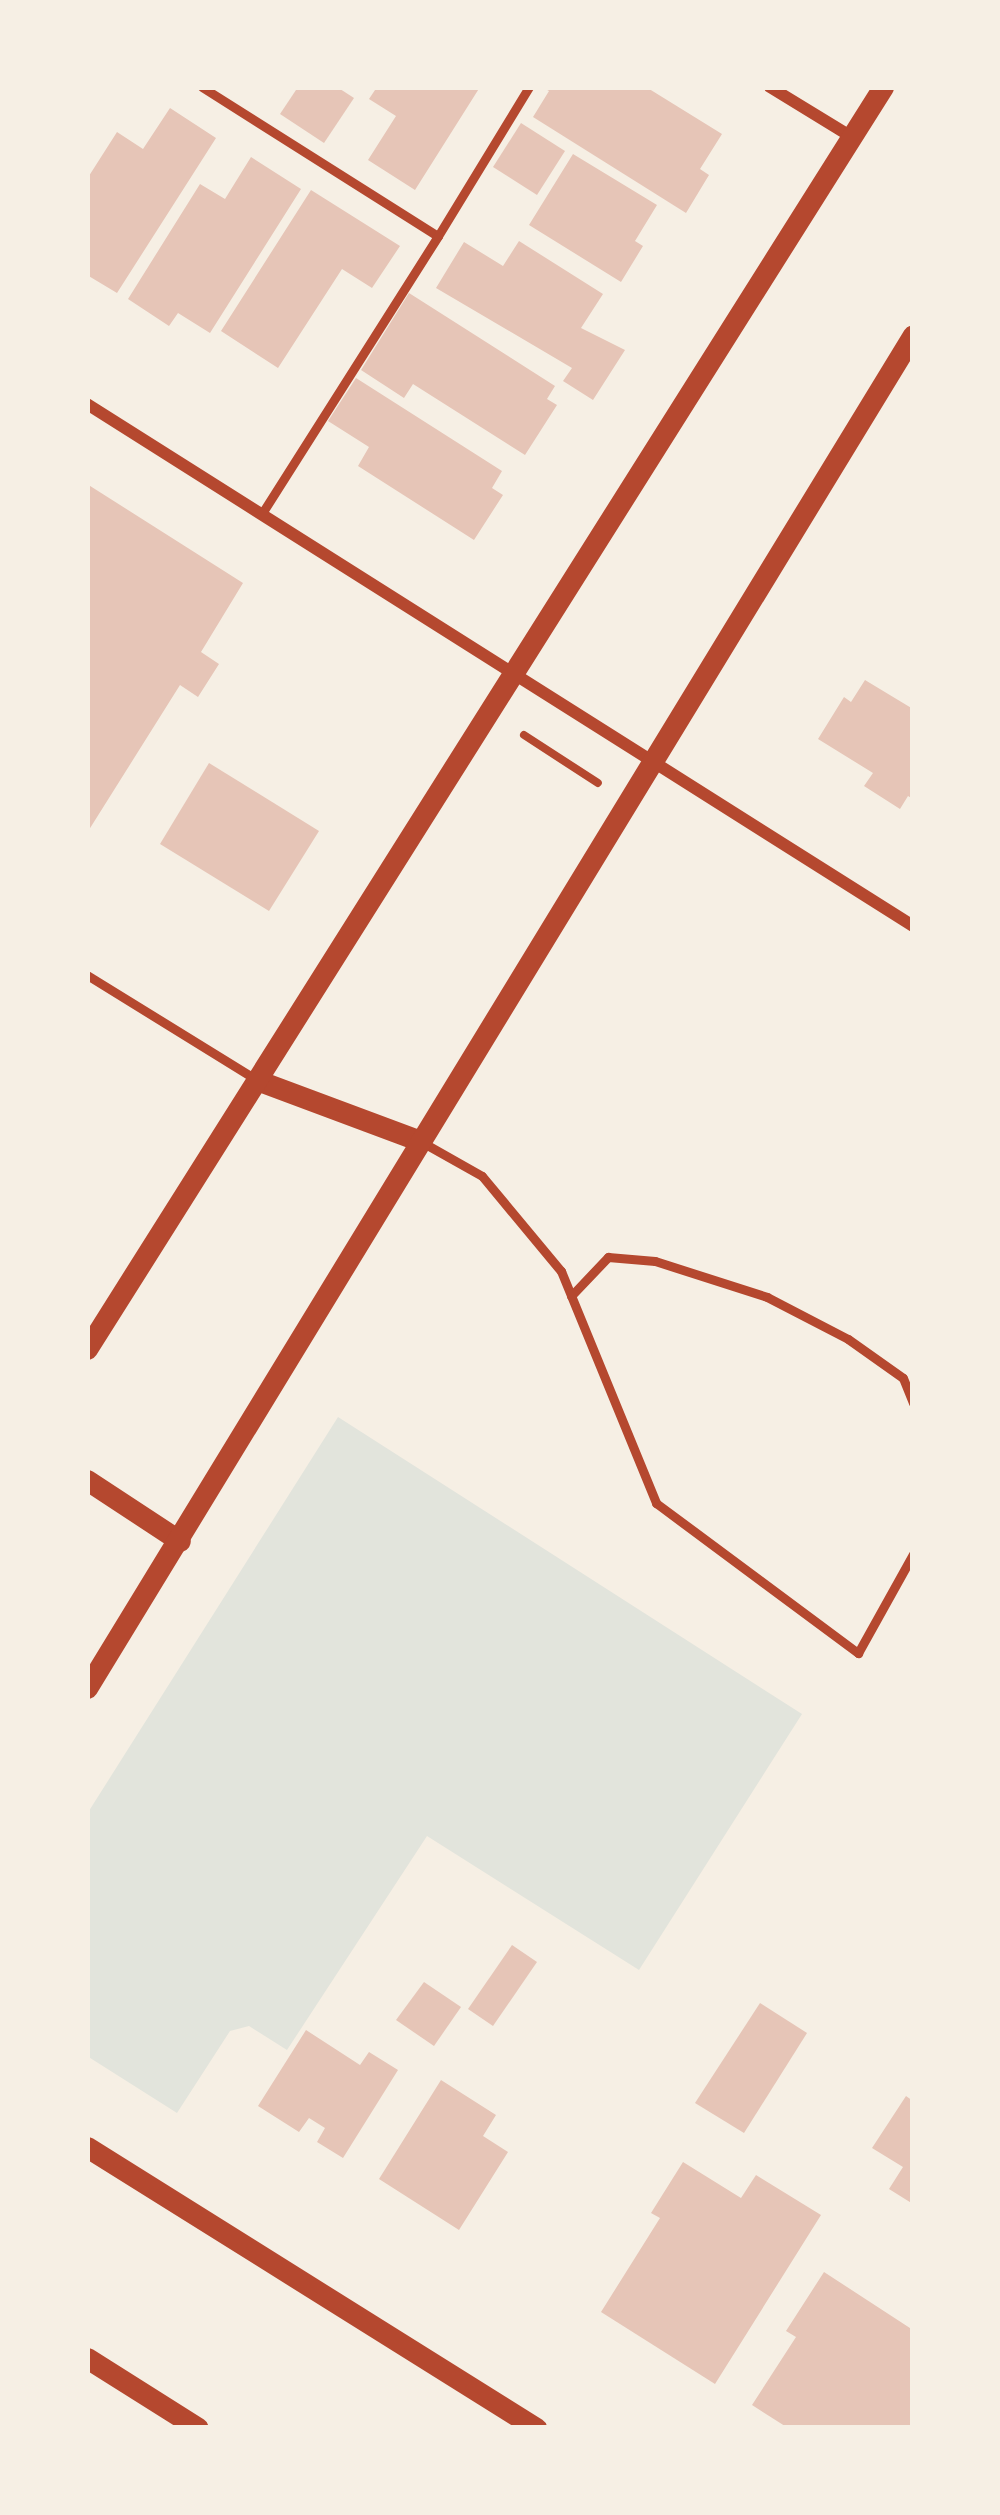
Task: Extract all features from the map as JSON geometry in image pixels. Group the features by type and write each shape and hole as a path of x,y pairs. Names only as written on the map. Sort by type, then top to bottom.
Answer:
{"street":[{"path":"770,87 852,137"},
{"path":"87,1348 883,87"},
{"path":"87,1688 913,335"},
{"path":"87,404 913,926"},
{"path":"257,1080 420,1141"},
{"path":"87,1480 180,1541"},
{"path":"87,2147 536,2428"},
{"path":"87,2358 198,2428"}],"lane":[{"path":"202,87 438,236"},
{"path":"262,513 529,87"},
{"path":"87,975 257,1080"},
{"path":"420,1141 482,1176 561,1271 656,1502 858,1653 913,1554"},
{"path":"571,1296 608,1257 655,1261 767,1297 848,1339 903,1378 913,1403"}],"path":[{"path":"524,735 598,784"}],"shaded area":[{"path":"338,1417 802,1714 639,1970 427,1836 287,2050 249,2026 230,2031 177,2113 87,2056 87,1814"}],"building":[{"path":"298,87 337,87 354,98 324,143 280,114"},
{"path":"377,87 480,87 415,190 368,160 396,116 369,99"},
{"path":"542,87 646,87 722,134 700,169 709,175 686,213 533,117 549,91"},
{"path":"170,108 216,138 117,293 87,275 87,179 117,132 143,149"},
{"path":"521,123 565,151 537,195 493,167"},
{"path":"573,154 657,205 635,241 643,246 621,282 529,225"},
{"path":"251,157 301,189 210,333 178,313 169,326 128,299 200,184 225,199"},
{"path":"311,190 400,246 372,288 342,269 278,368 221,331"},
{"path":"519,241 603,294 581,328 625,350 593,400 563,381 572,368 436,288 464,242 503,266"},
{"path":"409,293 555,386 547,399 557,405 525,455 413,384 404,398 361,370"},
{"path":"356,378 502,471 492,488 503,495 474,540 358,466 369,447 328,421"},
{"path":"87,484 243,583 201,652 219,664 198,697 180,685 87,833"},
{"path":"865,680 913,709 913,799 908,796 900,809 864,786 873,773 818,739 844,697 851,702"},
{"path":"209,763 319,831 269,911 160,844"},
{"path":"512,1945 537,1962 493,2026 468,2009"},
{"path":"424,1982 461,2007 434,2046 396,2020"},
{"path":"760,2003 807,2033 744,2133 695,2103"},
{"path":"306,2030 360,2065 369,2052 398,2070 343,2158 317,2142 325,2128 309,2118 299,2132 258,2106"},
{"path":"441,2080 496,2115 483,2136 508,2152 459,2230 379,2179"},
{"path":"906,2096 913,2101 913,2204 889,2189 903,2167 872,2148"},
{"path":"683,2162 741,2198 756,2175 821,2215 715,2384 601,2312 660,2218 651,2213"},
{"path":"824,2272 913,2330 913,2428 788,2428 752,2405 796,2337 786,2331"}]}
